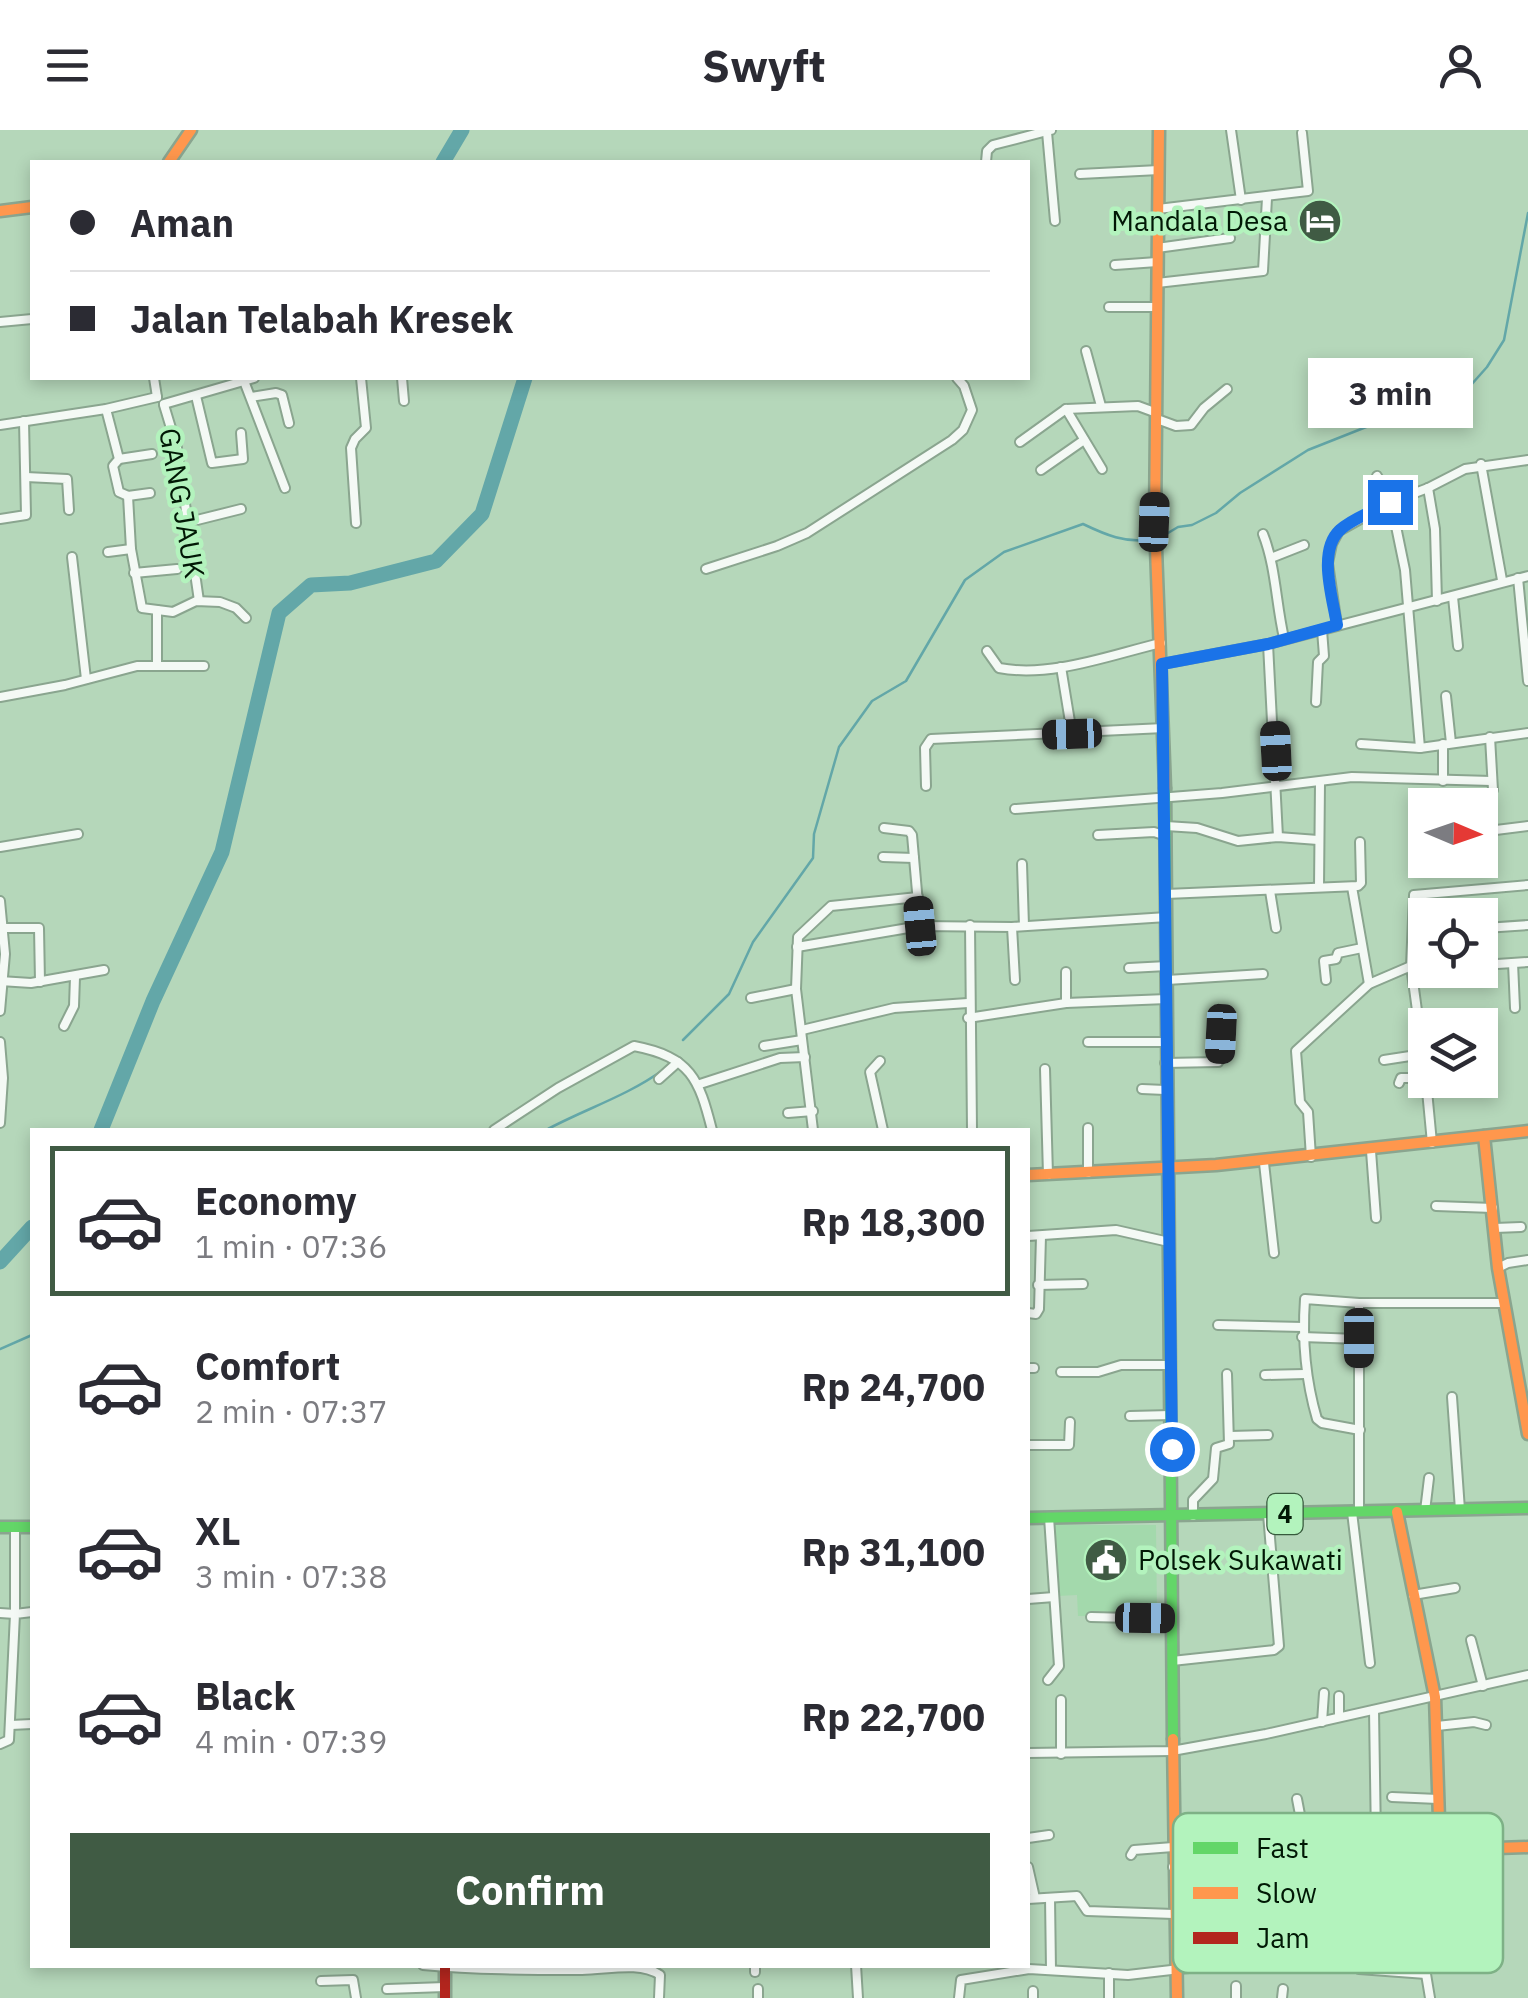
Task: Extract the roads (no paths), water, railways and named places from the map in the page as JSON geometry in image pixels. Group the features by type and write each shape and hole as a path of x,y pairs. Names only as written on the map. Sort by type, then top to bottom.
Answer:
{"main road":[{"path":"170,160 191,130"},
{"path":"1159,130 1154,522 1166,831 1164,1042 1172,1415 1173,1867"},
{"path":"0,211 30,208"},
{"path":"1030,1175 1168,1171 1264,1163 1528,1131"},
{"path":"1484,1136 1498,1268 1524,1389 1528,1434"},
{"name":"4","path":"1030,1518 1528,1508"},
{"path":"1397,1512 1435,1697 1439,1813"},
{"path":"0,1527 30,1527"},
{"path":"1503,1848 1528,1847"},
{"path":"1176,1973 1178,1998"}],"street":[{"path":"1231,130 1241,200"},
{"path":"986,160 992,146 1049,131 1055,221"},
{"path":"1158,209 1310,190 1302,133"},
{"path":"1080,174 1159,170"},
{"path":"1156,282 1263,271 1267,198"},
{"path":"1157,248 1230,238"},
{"path":"1116,265 1157,262"},
{"path":"1109,307 1156,307"},
{"path":"0,322 30,319"},
{"path":"1086,350 1101,406"},
{"name":"GANG JAUK","path":"155,380 176,448 199,601"},
{"path":"0,425 196,396 247,380"},
{"path":"356,523 351,448 366,428 361,380"},
{"path":"402,380 404,401"},
{"path":"706,569 807,533 952,440 963,430 972,410 959,380"},
{"path":"244,381 284,488"},
{"path":"1020,442 1066,409 1138,406 1176,426 1191,425 1227,389"},
{"path":"251,397 282,395 289,423"},
{"path":"196,396 212,463 243,459 241,433"},
{"path":"106,409 118,459"},
{"path":"1066,409 1102,469"},
{"path":"0,520 26,517 24,421"},
{"path":"1041,470 1084,440"},
{"path":"150,494 120,494 112,466 118,459 152,454"},
{"path":"1337,625 1328,564 1335,536 1343,528 1465,468 1528,460"},
{"path":"1481,464 1502,580"},
{"path":"26,476 67,479 69,510"},
{"path":"1377,476 1390,502 1406,570 1420,748"},
{"path":"1428,488 1435,529 1437,601"},
{"path":"128,496 131,549 141,606 177,611 199,601 224,603 246,618"},
{"path":"189,522 242,509"},
{"path":"1263,534 1271,558 1284,638"},
{"path":"1271,558 1304,545"},
{"path":"108,552 131,549"},
{"path":"72,557 86,679"},
{"path":"134,573 177,569"},
{"path":"1162,664 1268,644 1523,577 1528,676"},
{"path":"1453,597 1458,646"},
{"path":"157,610 157,664"},
{"path":"1316,702 1318,662 1324,656 1322,630"},
{"path":"987,651 1000,668 1061,667 1161,643"},
{"path":"1268,644 1278,838"},
{"path":"0,697 124,668 157,664 204,666"},
{"path":"1061,667 1072,734"},
{"path":"1443,780 1446,696"},
{"path":"926,786 925,748 931,739 1164,728"},
{"path":"1361,744 1420,748 1528,733"},
{"path":"1015,809 1352,777 1492,786 1490,737"},
{"path":"1319,887 1320,783"},
{"path":"1098,834 1190,826 1238,840 1318,840"},
{"path":"1498,830 1528,826"},
{"path":"884,828 911,833 920,926"},
{"path":"0,847 78,834"},
{"path":"1166,894 1352,887 1361,883 1360,842"},
{"path":"883,857 914,858"},
{"path":"1022,864 1024,926"},
{"path":"1414,898 1414,894 1528,885"},
{"path":"1352,887 1369,984"},
{"path":"1270,891 1276,928"},
{"path":"813,1128 796,989 797,947 802,932 832,906 918,896"},
{"path":"0,901 5,928 0,1012"},
{"path":"797,947 920,926 1012,927 1166,917"},
{"path":"970,925 972,1128"},
{"path":"1498,927 1528,925"},
{"path":"1012,927 1015,980"},
{"path":"5,928 39,928 40,982"},
{"path":"1326,980 1324,962 1336,959 1338,952 1362,948"},
{"path":"1498,964 1528,962"},
{"path":"1513,963 1515,1008"},
{"path":"1129,968 1167,966"},
{"path":"1311,1157 1308,1112 1300,1102 1296,1050 1369,984 1408,967"},
{"path":"1,981 40,982 104,970"},
{"path":"1066,972 1066,1003"},
{"path":"1167,980 1263,974"},
{"path":"64,1026 74,1006 74,977"},
{"path":"752,998 796,989"},
{"path":"968,1018 1066,1003 1167,999"},
{"path":"764,1046 894,1008 968,1003"},
{"path":"1165,1063 1220,1060 1221,1034"},
{"path":"0,1042 0,1123"},
{"path":"1088,1042 1164,1042"},
{"path":"497,1128 628,1048 650,1050 678,1062 700,1084 711,1128"},
{"path":"700,1084 780,1058 805,1057"},
{"path":"1384,1060 1408,1058"},
{"path":"880,1061 870,1072 883,1128"},
{"path":"659,1078 678,1062"},
{"path":"1045,1070 1048,1175"},
{"path":"1399,1084 1401,1078 1408,1078"},
{"path":"1142,1090 1165,1090"},
{"path":"1428,1098 1432,1143"},
{"path":"788,1113 813,1111"},
{"path":"1088,1128 1088,1173"},
{"path":"1372,1150 1376,1218"},
{"path":"1264,1163 1274,1253"},
{"path":"1436,1206 1492,1208"},
{"path":"1494,1228 1521,1227"},
{"path":"1030,1236 1116,1230 1169,1242"},
{"path":"1030,1313 1036,1314 1039,1309 1041,1236"},
{"path":"1498,1268 1508,1262 1528,1260"},
{"path":"1038,1285 1083,1284"},
{"path":"1360,1430 1319,1422 1306,1374 1304,1299 1359,1304 1504,1303"},
{"path":"1359,1304 1356,1512 1370,1663"},
{"path":"1218,1325 1359,1338"},
{"path":"1061,1372 1094,1372 1122,1365 1171,1365"},
{"path":"1193,1516 1194,1500 1214,1480 1216,1448 1228,1445 1228,1374"},
{"path":"1264,1375 1306,1374"},
{"path":"1452,1398 1460,1510"},
{"path":"1130,1416 1172,1415"},
{"path":"1030,1446 1069,1444 1070,1422"},
{"path":"1230,1436 1268,1435"},
{"path":"1425,1511 1429,1478"},
{"path":"1172,1661 1274,1650 1279,1646 1268,1514"},
{"path":"1048,1680 1059,1666 1050,1518"},
{"path":"0,1744 9,1742 11,1720 15,1529"},
{"path":"1413,1595 1455,1588"},
{"path":"1030,1599 1054,1597"},
{"path":"0,1614 30,1612"},
{"path":"1091,1617 1172,1619"},
{"path":"1471,1640 1482,1686"},
{"path":"1030,1753 1172,1752 1528,1676"},
{"path":"1322,1722 1324,1693"},
{"path":"1339,1696 1339,1718"},
{"path":"1061,1700 1061,1754"},
{"path":"1374,1710 1376,1813"},
{"path":"0,1715 30,1724"},
{"path":"1436,1726 1474,1722 1486,1726"},
{"path":"1392,1798 1438,1799"},
{"path":"1298,1799 1300,1813"},
{"path":"1030,1838 1049,1835"},
{"path":"1131,1855 1134,1850 1173,1847"},
{"path":"1031,1899 1077,1896 1087,1911 1173,1914"},
{"path":"1050,1898 1052,1970"},
{"path":"633,1968 659,1974 659,1998"},
{"path":"856,1968 858,1998"},
{"path":"959,1998 962,1980 966,1978 1029,1969 1148,1974 1173,1968"},
{"path":"1109,1973 1109,1998"},
{"path":"1413,1973 1426,1974 1430,1998"},
{"path":"321,1981 352,1980 356,1998"},
{"path":"1236,1986 1236,1998"},
{"path":"387,1989 445,1993"}],"waterway":[{"path":"444,160 462,130"},
{"path":"1158,539 1216,513 1308,450 1394,416 1436,407 1463,394 1504,340 1528,213"},
{"path":"102,1128 153,1001 222,852 279,613 311,585 350,583 436,561 482,514 524,380"},
{"path":"683,1040 729,994 753,942 813,858 814,834 839,747 872,701 906,681 965,580 1004,552 1083,524 1116,537 1150,540"},
{"path":"550,1128 663,1070"},
{"path":"0,1262 30,1229"},
{"path":"0,1349 30,1336"}],"place":[{"name":"Mandala Desa","path":"1320,221"},
{"name":"Polsek Sukawati","path":"1106,1560"}]}
